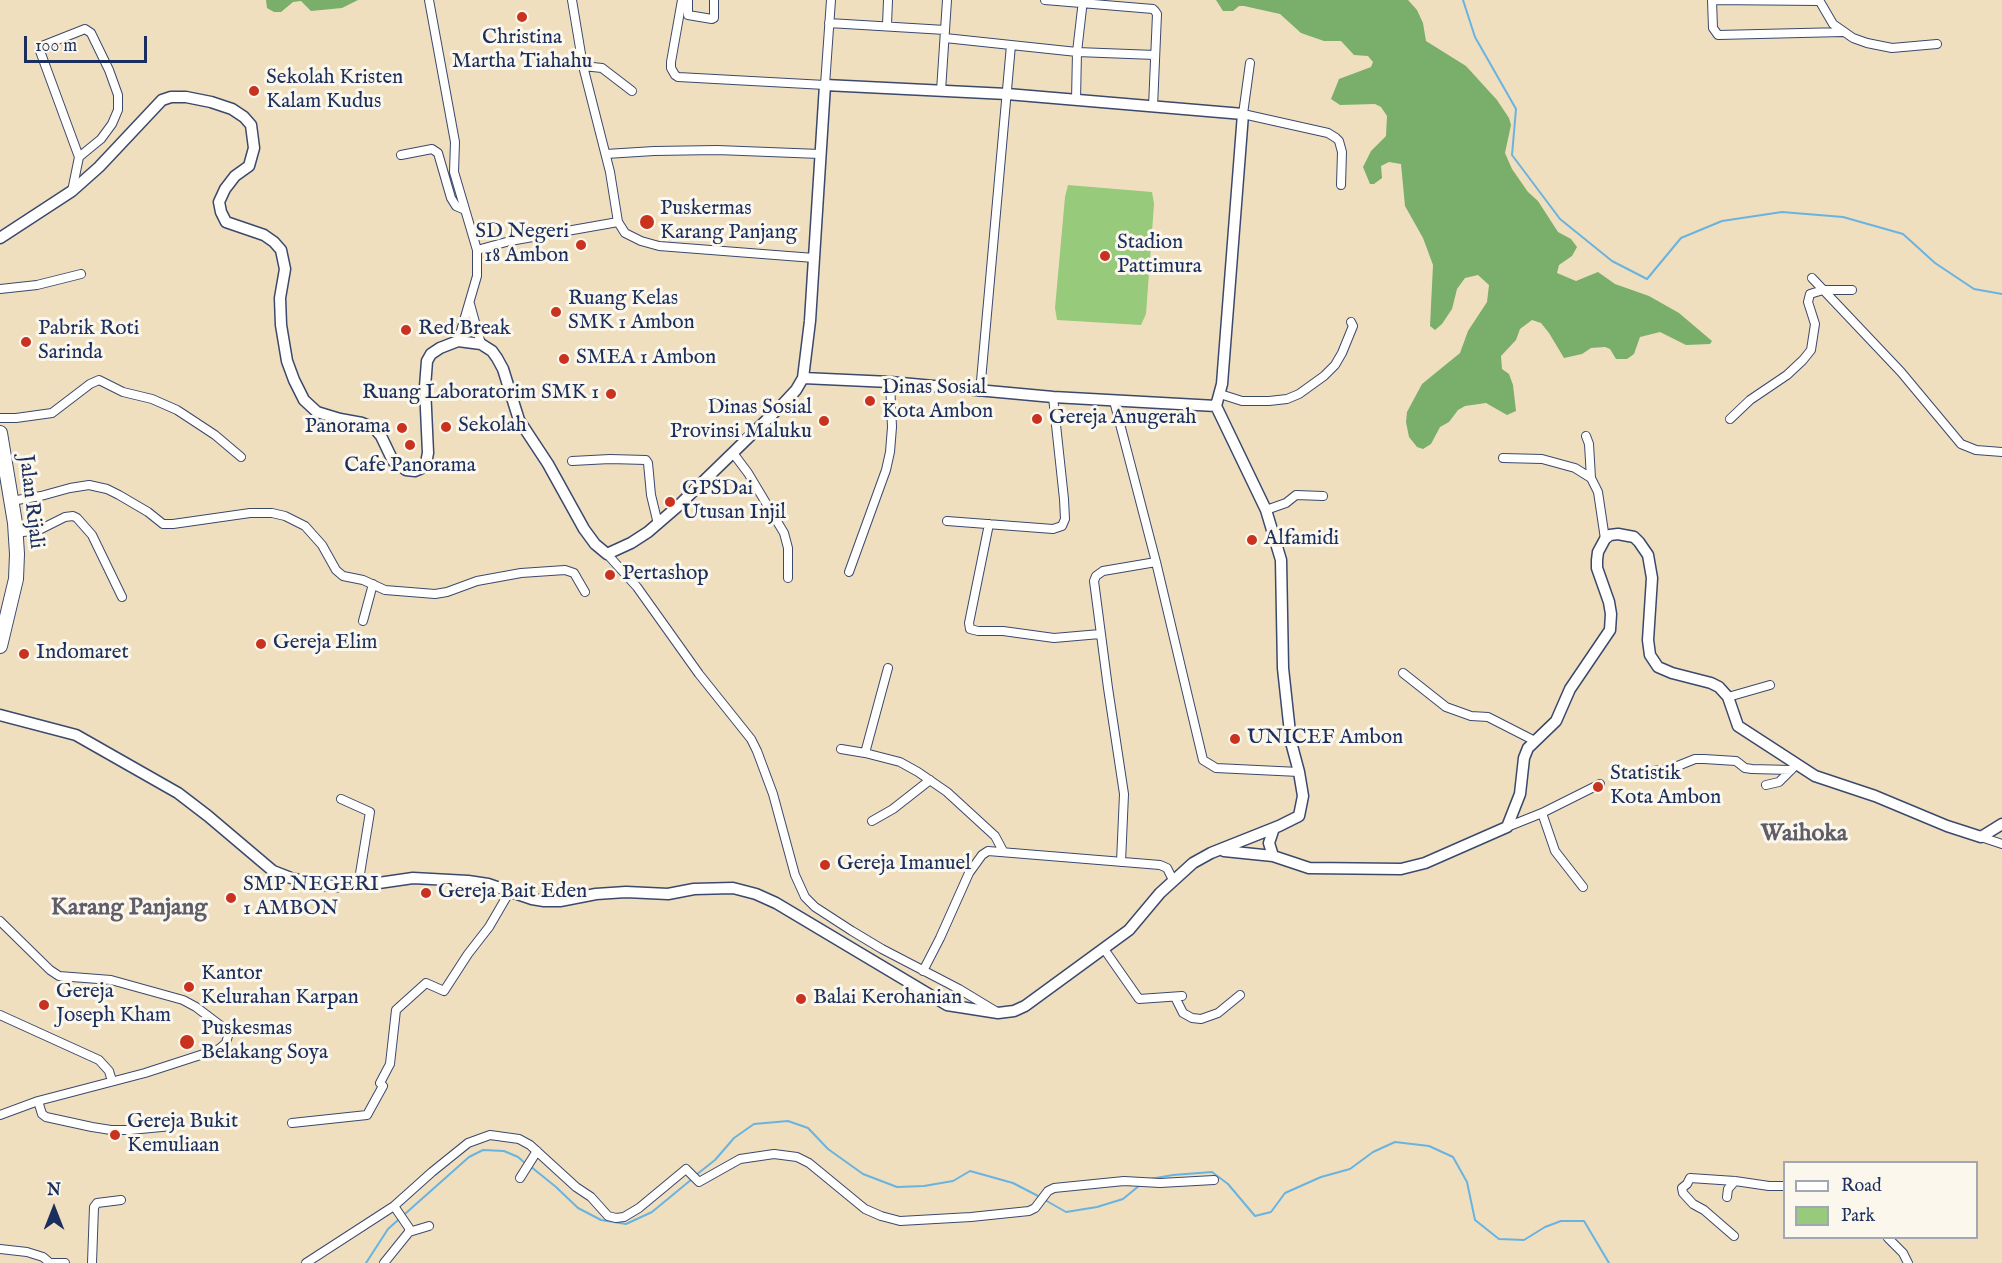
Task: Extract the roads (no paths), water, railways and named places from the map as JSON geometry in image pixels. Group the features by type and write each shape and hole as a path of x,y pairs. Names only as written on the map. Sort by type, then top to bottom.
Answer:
{"highway":[{"name":"Jalan Rijali","path":"0,433 15,533 16,579 0,646"}],"street":[{"path":"429,0 455,142 454,172 477,250 477,276 458,341"},
{"path":"572,0 583,66 606,154 618,222 625,233 659,246 814,258"},
{"path":"682,0 671,62 671,68 678,77 1007,94 1243,114 1328,133 1336,138 1342,152 1341,185"},
{"path":"688,0 688,15 712,20 714,0"},
{"path":"607,554 631,543 658,524 783,404 803,378 814,258 831,0"},
{"path":"887,25 888,0"},
{"path":"941,91 947,0"},
{"path":"1045,0 1153,9 1157,14 1153,107"},
{"path":"1843,32 1718,35 1713,28 1712,0 1819,0 1833,24 1843,32 1867,43 1892,48 1937,44"},
{"path":"1076,100 1077,52 1083,2"},
{"path":"829,23 887,25 1011,45 1077,52 1155,55"},
{"path":"72,191 79,157 40,51 42,46 85,28 91,33 109,70 117,95 118,110 112,124 100,139 79,157"},
{"path":"980,392 1011,45"},
{"path":"0,715 64,731 86,741 178,794 273,871 291,878 321,885 358,886 398,879 443,879 488,884 531,899 560,901 596,894 626,892 668,894 718,887 756,894 776,903 947,1005 998,1013 1014,1011 1026,1006 1129,930 1173,880 1202,858 1299,816 1303,796 1291,742 1283,668 1281,560 1266,510 1216,406 1220,394 1230,294 1243,114 1250,63"},
{"path":"583,66 602,68 632,91"},
{"path":"0,238 72,191 99,167 156,104 168,98 186,97 211,102 231,109 244,117 251,125 254,148 250,163 229,183 219,205 226,222 264,235 281,250 285,269 280,298 281,325 287,361 304,400 317,412 374,428 381,436 393,461 406,470 415,471 426,463 428,453 425,387 427,361 431,354 458,341 481,344 492,351 503,369 519,420 548,464 584,529 595,544 637,587 758,751 773,794 795,875 805,897 815,908 831,919 998,1013"},
{"path":"401,155 432,149 438,153 451,198 456,206 465,210"},
{"path":"606,154 717,150 820,154"},
{"path":"477,250 510,241 618,222"},
{"path":"0,289 37,285 81,274"},
{"path":"1812,278 1901,372 1961,444 1976,450 2002,452"},
{"path":"1730,419 1750,400 1787,375 1811,350 1815,324 1808,297 1812,292 1852,290"},
{"path":"470,304 481,344"},
{"path":"1220,394 1242,401 1287,399 1299,394 1335,365 1353,326 1351,322"},
{"path":"803,378 890,382 1053,397 1216,406"},
{"path":"0,418 52,413 90,384 99,380 123,392 152,399 177,410 215,435 240,457"},
{"path":"849,572 890,452 892,427 890,382"},
{"path":"947,521 1053,529 1064,524 1064,499 1053,397"},
{"path":"1114,401 1156,562 1203,760 1216,768 1299,772"},
{"path":"1586,436 1589,444 1591,478 1598,492 1605,539"},
{"path":"733,453 784,533 788,548 788,578"},
{"path":"1503,458 1542,459 1575,468 1591,478"},
{"path":"572,460 646,460 658,524"},
{"path":"11,501 89,485 107,489 119,495 163,524 173,525 250,513 272,513 285,516 305,526 322,546 339,574 385,590 435,594 477,581 521,573 565,570 574,573 585,592"},
{"path":"1266,510 1286,504 1296,495 1323,496"},
{"path":"15,533 45,529 65,517 77,518 92,535 122,597"},
{"path":"989,524 969,623 970,629 1003,630 1054,638 1100,634"},
{"path":"1507,827 1520,794 1526,753 1556,721 1570,689 1610,630 1611,614 1598,568 1598,552 1610,535 1627,534 1640,542 1648,555 1652,578 1648,640 1653,661 1664,670 1711,683 1725,691 1738,726 1794,767 1875,796 1947,826 2002,844"},
{"path":"1121,862 1124,794 1094,581 1096,576 1103,572 1156,562"},
{"path":"363,621 373,584"},
{"path":"865,753 888,668"},
{"path":"1403,672 1446,707 1472,716 1488,717 1535,741"},
{"path":"1728,697 1770,685"},
{"path":"841,749 900,762 930,780 947,792 998,839 1003,851"},
{"path":"1645,772 1670,769 1695,759 1736,762 1745,768 1752,769 1794,767"},
{"path":"1766,785 1779,782 1794,767"},
{"path":"872,821 893,809 930,780"},
{"path":"1221,851 1234,850 1273,856 1309,868 1401,869 1433,860 1542,813 1600,784"},
{"path":"341,799 370,812 358,886"},
{"path":"1542,813 1555,851 1583,887"},
{"path":"1981,837 2002,824"},
{"path":"1273,856 1269,843 1274,828"},
{"path":"923,971 973,866 986,852 1003,851 1164,866 1173,880"},
{"path":"292,1123 367,1115 383,1086 380,1083 390,1064 396,1010 426,983 444,991 489,927 510,891"},
{"path":"0,921 59,976 111,980 183,1000 196,1007 227,1032 227,1040 219,1049 112,1082 38,1101 0,1115"},
{"path":"1104,949 1139,999 1179,996 1183,1013 1187,1016 1201,1019 1218,1014 1240,995"},
{"path":"0,1016 99,1060 109,1071 112,1082"},
{"path":"38,1101 42,1114 46,1117 111,1130 171,1126"},
{"path":"306,1263 395,1209 443,1163 468,1143 490,1135 519,1139 530,1145 612,1218 624,1217 639,1208 687,1169 698,1182 740,1159 759,1155 784,1154 809,1163 865,1209 892,1220 910,1221 1032,1210 1048,1191 1054,1188 1139,1181 1214,1180"},
{"path":"525,1171 537,1151"},
{"path":"1734,1236 1704,1210 1693,1204 1683,1193 1682,1188 1693,1177 1783,1186"},
{"path":"1726,1197 1728,1189 1735,1181"},
{"path":"93,1263 94,1207 97,1203 121,1200"},
{"path":"395,1209 408,1230"},
{"path":"384,1263 408,1230 429,1226"},
{"path":"1889,1239 1903,1253 1908,1263"},
{"path":"0,1249 27,1252 43,1257 50,1263 65,1263"}],"waterway":[{"path":"1463,0 1475,37 1516,109 1512,155 1560,219 1612,261 1647,279 1681,238 1722,221 1782,212 1843,217 1903,234 1935,263 1974,289 2002,294"},
{"path":"696,1175 715,1160 734,1138 754,1124 788,1121 808,1128 828,1149 863,1174 897,1187 924,1186 953,1181 970,1171 1013,1183 1040,1197"},
{"path":"1150,1179 1212,1172 1228,1184 1255,1216 1271,1212 1285,1193 1321,1177 1350,1169 1373,1152 1395,1142 1429,1146 1453,1157 1467,1182 1475,1220 1499,1239 1524,1240 1545,1227 1561,1221 1584,1221 1609,1263"},
{"path":"366,1263 388,1229 469,1157 483,1150 504,1151 525,1163"},
{"path":"530,1166 578,1208 601,1220 626,1224 652,1212 692,1179"},
{"path":"1045,1200 1066,1212 1097,1207 1123,1199 1140,1185"}],"place":[{"name":"Christina Martha Tiahahu","path":"522,17"},
{"name":"Sekolah Kristen Kalam Kudus","path":"254,91"},
{"name":"Puskermas Karang Panjang","path":"647,222"},
{"name":"SD Negeri 18 Ambon","path":"581,245"},
{"name":"Stadion Pattimura","path":"1105,256"},
{"name":"Ruang Kelas SMK 1 Ambon","path":"556,312"},
{"name":"Red Break","path":"406,330"},
{"name":"Pabrik Roti Sarinda","path":"26,342"},
{"name":"SMEA 1 Ambon","path":"564,359"},
{"name":"Ruang Laboratorim SMK 1","path":"611,394"},
{"name":"Dinas Sosial Kota Ambon","path":"870,401"},
{"name":"Gereja Anugerah","path":"1037,419"},
{"name":"Dinas Sosial Provinsi Maluku","path":"824,421"},
{"name":"Sekolah","path":"446,427"},
{"name":"Panorama","path":"402,428"},
{"name":"Cafe Panorama","path":"410,445"},
{"name":"GPSDai Utusan Injil","path":"670,502"},
{"name":"Alfamidi","path":"1252,540"},
{"name":"Pertashop","path":"610,575"},
{"name":"Gereja Elim","path":"261,644"},
{"name":"Indomaret","path":"24,654"},
{"name":"UNICEF Ambon","path":"1235,739"},
{"name":"Statistik Kota Ambon","path":"1598,787"},
{"name":"Gereja Imanuel","path":"825,865"},
{"name":"Gereja Bait Eden","path":"426,893"},
{"name":"SMP NEGERI 1 AMBON","path":"231,898"},
{"name":"Kantor Kelurahan Karpan","path":"189,987"},
{"name":"Balai Kerohanian","path":"801,999"},
{"name":"Gereja Joseph Kham","path":"44,1005"},
{"name":"Puskesmas Belakang Soya","path":"187,1042"},
{"name":"Gereja Bukit Kemuliaan","path":"115,1135"}],"district":[{"name":"Waihoka","path":"1804,835"},
{"name":"Karang Panjang","path":"129,909"}]}
